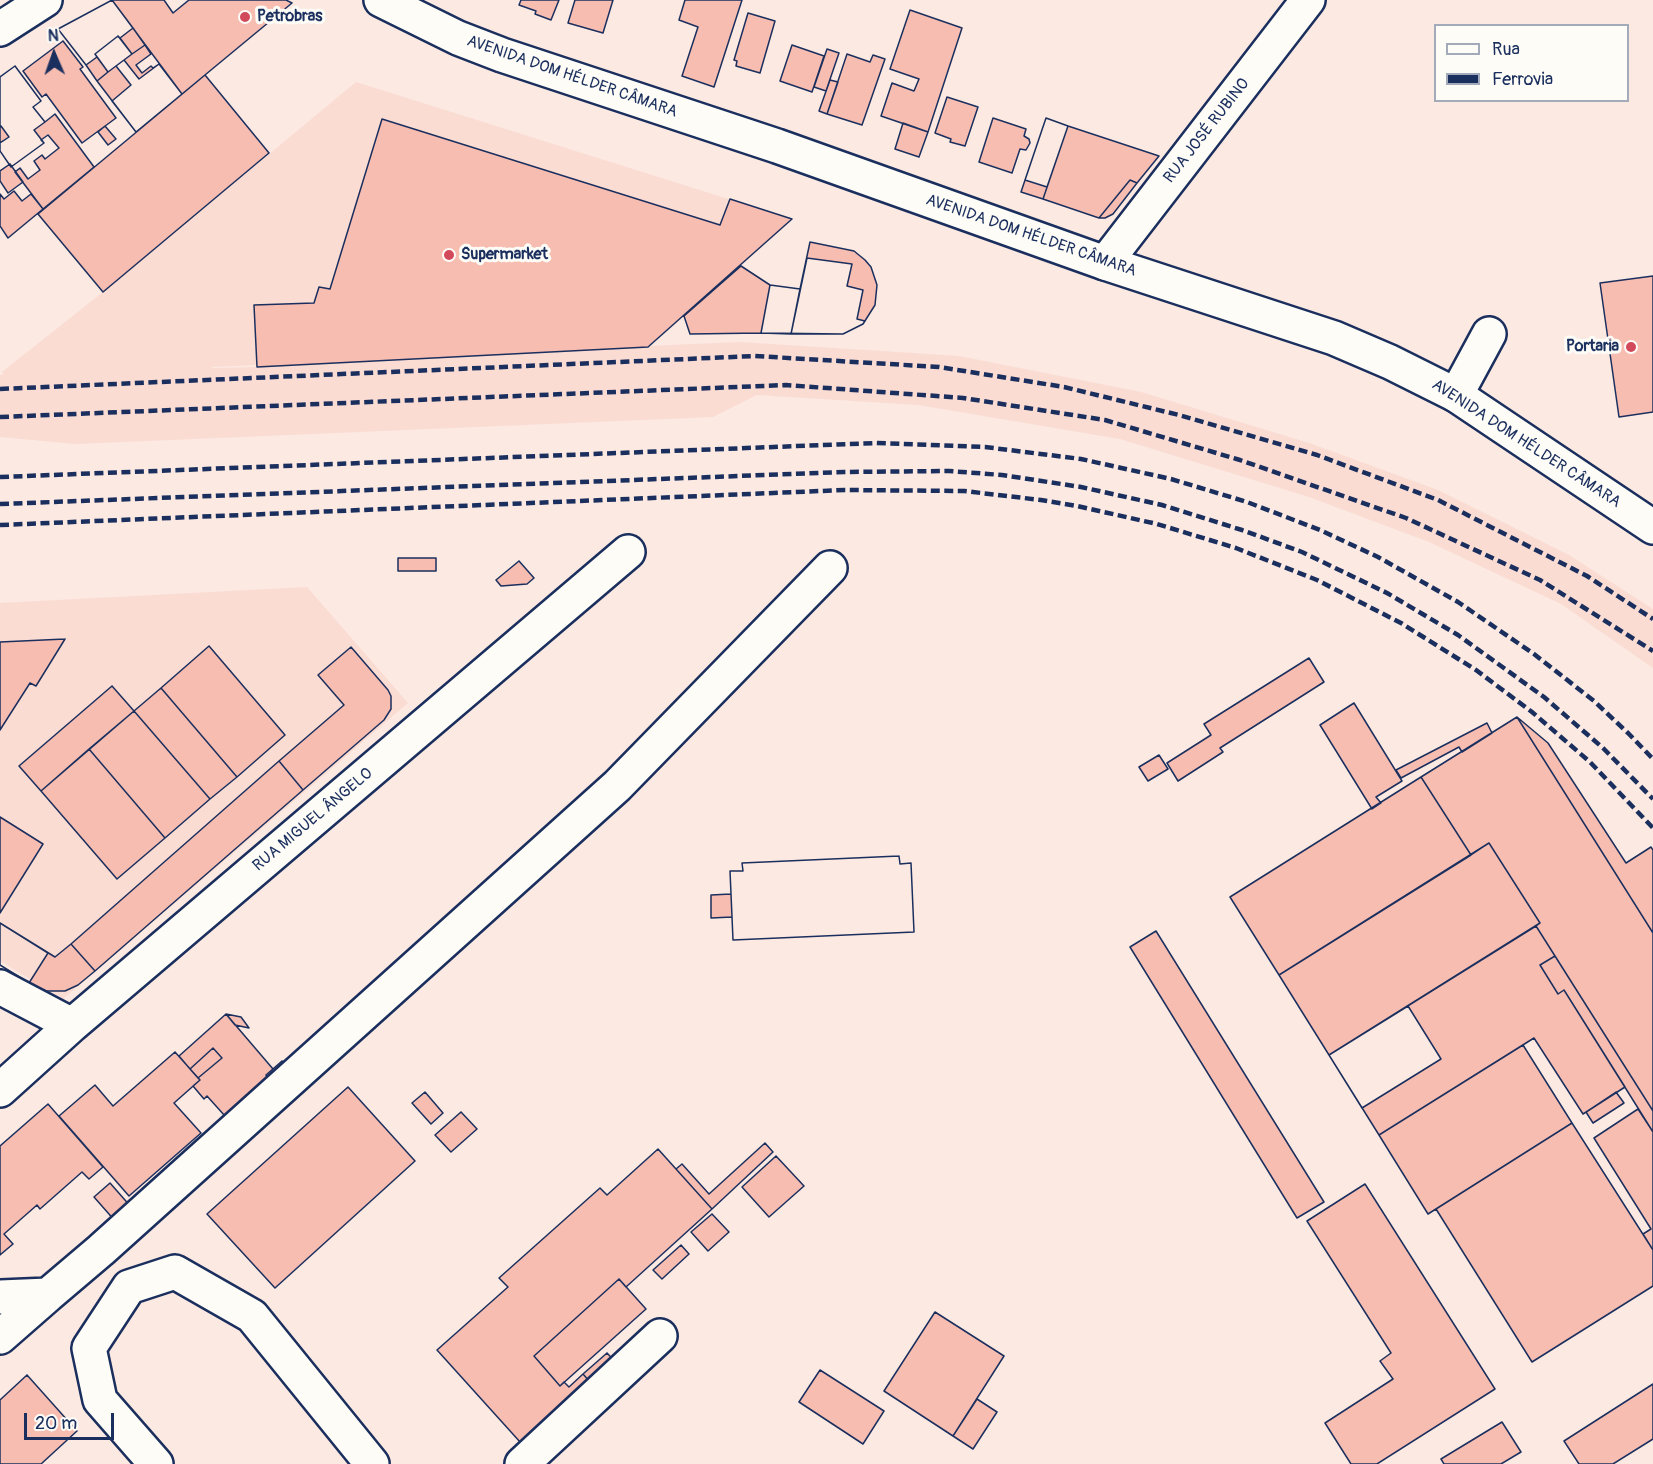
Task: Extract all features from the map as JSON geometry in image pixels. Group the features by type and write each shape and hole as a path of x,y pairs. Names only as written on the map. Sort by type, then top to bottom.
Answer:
{"main road":[{"path":"0,28 45,0"},
{"name":"AVENIDA DOM HÉLDER CÂMARA","path":"381,0 458,38 502,55 777,146 1105,263 1334,338 1390,362 1456,395 1653,527"},
{"name":"RUA JOSÉ RUBINO","path":"1105,263 1308,0"},
{"path":"1456,395 1489,334"},
{"name":"RUA MIGUEL ÂNGELO","path":"0,1090 72,1025 628,552"},
{"path":"0,1337 101,1251 618,786 830,568"},
{"path":"0,987 72,1025"},
{"path":"101,1251 129,1287"},
{"path":"156,1464 100,1400 89,1348 129,1287 175,1272 252,1316 372,1464"},
{"path":"0,1297 48,1295"},
{"path":"522,1464 660,1336"}],"shaded area":[{"path":"356,82 792,219 649,346 740,342 959,356 1141,392 1309,443 1438,490 1569,555 1653,609 1653,668 1561,604 1429,542 1309,497 1120,439 918,405 757,395 713,417 76,444 0,437 0,375 4,374 2,372 103,292","holes":["429,357 257,367 212,368"]},
{"path":"307,587 408,703 63,999 0,961 0,603"}],"building":[{"path":"112,0 133,28 120,38 118,36 95,54 97,57 86,65 58,29"},
{"path":"112,0 164,0 173,13 189,0 286,0 292,3 182,94"},
{"path":"112,0 133,28 120,38 132,54 145,45 151,54 136,65 142,73 151,66 153,68 159,64 182,94 136,132 97,81 108,72 97,57 86,65 58,29"},
{"path":"521,0 559,0 551,20 519,5"},
{"path":"575,0 613,0 603,33 568,23"},
{"path":"685,0 742,0 714,87 682,76 698,27 679,20"},
{"path":"910,10 962,28 928,132 881,116 892,83 914,91 919,79 890,69"},
{"path":"748,13 775,21 760,73 736,66 737,61 734,60"},
{"path":"133,28 145,45 132,54 120,38"},
{"path":"118,36 132,54 108,72 95,54"},
{"path":"63,41 83,67 80,69 116,118 82,143 46,94 42,97 23,71"},
{"path":"792,45 824,56 812,92 780,81"},
{"path":"827,49 839,53 826,91 814,87"},
{"path":"847,54 870,62 873,55 885,59 862,125 827,114"},
{"path":"97,57 108,72 97,81 86,65"},
{"path":"124,60 139,79 159,64 182,94 136,132 112,101 131,85 116,66"},
{"path":"15,66 41,101 33,107 45,122 34,130 44,143 11,167 0,151 0,143 9,137 0,127 0,77"},
{"path":"15,66 41,101 33,107 45,122 55,114 94,167 43,209 15,172 20,168 28,179 40,170 34,161 42,155 45,159 59,148 48,135 41,140 44,143 11,167 0,151 0,77"},
{"path":"205,75 269,153 103,292 38,214"},
{"path":"830,80 838,82 827,114 819,111"},
{"path":"947,97 978,107 965,146 950,142 951,139 935,133"},
{"path":"993,118 1026,129 1024,136 1029,139 1030,143 1026,150 1020,149 1012,173 979,162"},
{"path":"1046,118 1068,126 1047,187 1025,180"},
{"path":"1046,118 1068,126 1043,199 1021,192"},
{"path":"382,119 720,225 730,199 792,219 648,347 257,367 254,305 314,303 319,287 330,289"},
{"path":"903,123 928,132 919,157 895,149"},
{"path":"105,126 116,139 108,145 98,132"},
{"path":"1068,126 1159,156 1137,183 1130,180 1099,218 1043,199"},
{"path":"10,164 23,182 8,193 0,181 0,171"},
{"path":"1130,180 1137,183 1113,214 1099,218"},
{"path":"14,191 22,201 31,194 43,209 8,238 0,226 0,194 4,199"},
{"path":"810,242 854,251 865,260 871,267 877,285 875,305 863,324 843,334 761,333 770,285 800,289"},
{"path":"807,258 852,264 847,286 863,290 857,319 865,321 863,324 843,334 791,334"},
{"path":"741,266 770,285 761,333 690,334 684,316"},
{"name":"Portaria","path":"1653,276 1653,412 1619,417 1600,283"},
{"path":"770,285 800,289 791,334 761,333"},
{"path":"398,558 436,558 436,571 398,571"},
{"path":"519,561 534,578 527,584 501,586 496,580"},
{"path":"65,639 36,686 30,683 0,730 0,642"},
{"path":"209,646 285,735 237,777 161,688"},
{"path":"351,647 388,690 391,696 391,709 384,720 303,790 279,761 344,705 318,675"},
{"path":"1309,658 1324,682 1220,748 1223,752 1178,781 1167,763 1211,735 1204,724"},
{"path":"112,686 134,711 41,791 19,766"},
{"path":"161,688 237,777 210,799 134,711"},
{"path":"1354,703 1402,781 1376,797 1381,803 1372,809 1320,725"},
{"path":"134,711 210,799 165,838 89,749"},
{"path":"1517,717 1548,743 1626,863 1651,847 1653,850 1653,933"},
{"path":"1517,717 1653,933 1653,1111 1536,926 1540,923 1489,843 1471,855 1421,777"},
{"path":"1487,723 1492,733 1462,752 1459,747 1401,778 1396,770"},
{"path":"89,749 165,838 117,879 41,791"},
{"path":"1159,755 1168,769 1148,781 1139,767"},
{"path":"279,761 303,790 95,971 71,944"},
{"path":"1421,777 1471,855 1279,975 1230,897"},
{"path":"0,817 43,844 0,913"},
{"path":"1489,843 1540,923 1329,1055 1279,975"},
{"path":"899,856 900,864 911,863 914,932 733,940 730,871 743,871 742,863"},
{"path":"899,856 900,864 911,863 914,932 733,940 732,917 711,918 711,895 731,894 730,871 743,871 742,863"},
{"path":"0,923 48,953 29,983 0,965"},
{"path":"0,923 55,957 71,944 95,971 78,985 65,991 46,991 29,983 0,965"},
{"path":"1536,926 1555,956 1540,965 1558,994 1564,990 1625,1087 1583,1114 1534,1038 1379,1135 1329,1055"},
{"path":"1156,931 1324,1202 1297,1218 1130,947"},
{"path":"1555,956 1653,1111 1653,1132 1564,990 1558,994 1540,965"},
{"path":"1408,1006 1441,1059 1362,1108 1329,1055"},
{"path":"226,1014 241,1017 249,1028 235,1025"},
{"path":"226,1014 273,1069 266,1075 268,1078 225,1116 207,1096 204,1099 193,1086 200,1080 198,1078 222,1058 213,1048 190,1069 179,1056"},
{"path":"1523,1045 1572,1123 1428,1214 1379,1135"},
{"path":"213,1048 222,1058 198,1078 190,1069"},
{"path":"175,1052 200,1080 174,1103 201,1133 129,1196 59,1116 95,1085 113,1106"},
{"path":"282,1061 294,1073 277,1089 266,1075"},
{"path":"348,1087 415,1161 275,1288 207,1214"},
{"path":"425,1092 443,1113 431,1124 412,1103"},
{"path":"1616,1092 1624,1103 1593,1123 1586,1112"},
{"path":"48,1104 103,1167 89,1179 82,1172 40,1209 37,1205 4,1234 13,1244 0,1255 0,1146"},
{"path":"1638,1109 1653,1132 1653,1250 1643,1234 1651,1229 1594,1138"},
{"path":"461,1112 477,1129 451,1152 435,1135"},
{"path":"1572,1123 1653,1250 1653,1286 1532,1362 1436,1209"},
{"path":"765,1143 773,1152 712,1209 676,1169 682,1164 709,1194"},
{"path":"658,1149 712,1209 626,1287 619,1279 534,1356 560,1386 564,1382 569,1387 583,1374 598,1391 530,1453 437,1350 508,1287 499,1278 600,1188 607,1195"},
{"path":"776,1156 804,1186 769,1217 742,1187"},
{"path":"110,1183 132,1208 116,1222 94,1197"},
{"path":"1365,1184 1495,1389 1377,1464 1351,1464 1325,1423 1393,1379 1380,1361 1391,1353 1307,1221"},
{"path":"712,1214 729,1232 708,1251 691,1232"},
{"path":"681,1245 689,1254 662,1279 653,1270"},
{"path":"619,1279 646,1309 560,1386 534,1356"},
{"path":"935,1312 1004,1356 953,1436 884,1391"},
{"path":"607,1353 622,1369 598,1391 583,1374"},
{"path":"820,1370 884,1411 863,1444 799,1402"},
{"path":"27,1375 77,1431 41,1464 0,1464 0,1400"},
{"path":"1653,1384 1653,1439 1613,1464 1579,1464 1564,1441"},
{"path":"977,1399 997,1412 973,1449 953,1436"},
{"path":"1502,1422 1521,1452 1501,1464 1444,1464 1441,1459"}],"railway":[{"path":"0,389 755,356 939,367 1064,387 1179,415 1317,455 1438,500 1587,576 1653,619"},
{"path":"0,417 786,385 963,398 1105,420 1240,460 1406,518 1540,580 1653,651"},
{"path":"0,477 876,443 985,447 1081,459 1171,479 1247,502 1320,530 1378,557 1458,602 1534,654 1594,701 1653,759"},
{"path":"0,504 844,472 949,471 1002,475 1081,487 1162,505 1242,530 1302,552 1387,593 1458,635 1544,697 1603,748 1653,799"},
{"path":"0,525 845,490 964,491 1077,506 1157,524 1236,548 1317,580 1401,623 1476,670 1532,712 1590,762 1653,828"}],"place":[{"name":"Petrobras","path":"245,17"},
{"name":"Supermarket","path":"449,255"},
{"name":"Portaria","path":"1631,347"}]}
